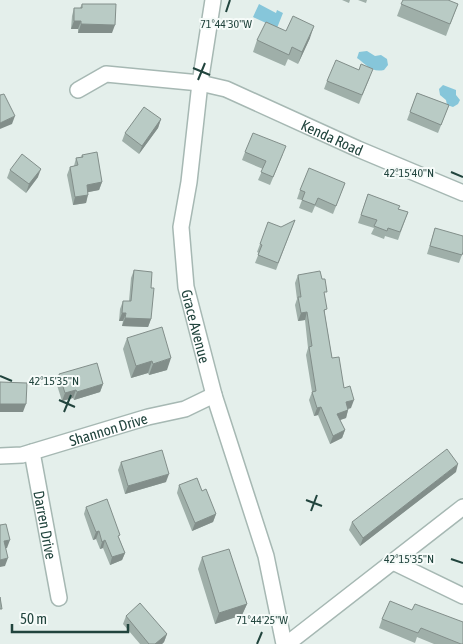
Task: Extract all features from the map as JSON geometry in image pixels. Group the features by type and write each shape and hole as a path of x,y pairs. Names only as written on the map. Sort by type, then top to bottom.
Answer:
{"street":[{"name":"Grace Avenue","path":"213,0 200,83 182,228 186,287 214,395 266,556 286,644"},
{"name":"Kenda Road","path":"78,90 106,74 200,83 226,90 463,193"},
{"name":"Shannon Drive","path":"0,456 22,455 148,417 185,409 214,395"},
{"name":"Darren Drive","path":"32,452 59,598"},
{"path":"286,644 463,507"},
{"path":"393,562 463,596"}],"water":[{"path":"259,4 276,13 277,10 283,13 277,28 253,17"},
{"path":"367,51 375,56 381,55 387,59 388,65 384,70 372,69 357,58 359,52"},
{"path":"443,85 456,90 456,95 460,100 458,104 453,107 447,105 446,100 440,95 439,89"}],"building":[{"path":"403,0 448,0 458,4 450,24 401,4"},
{"path":"82,4 116,4 115,25 81,24 81,21 74,21 74,8 82,8"},
{"path":"293,16 314,26 302,52 292,47 289,55 257,40 266,22 286,31"},
{"path":"336,60 359,70 361,64 373,69 362,95 327,81"},
{"path":"417,93 449,105 441,125 410,112"},
{"path":"4,94 15,116 0,123 0,95"},
{"path":"144,107 161,119 142,146 125,133"},
{"path":"253,133 286,146 273,177 261,172 266,161 245,152"},
{"path":"97,152 102,182 87,185 88,195 75,197 70,167 78,165 76,158"},
{"path":"22,154 41,169 29,184 10,170"},
{"path":"309,168 345,183 336,206 318,198 315,205 302,200 305,192 300,190"},
{"path":"368,194 400,206 398,209 408,212 400,232 388,228 387,231 374,226 377,220 361,215"},
{"path":"295,220 278,263 258,255 268,222 281,227"},
{"path":"435,228 463,236 462,255 430,246"},
{"path":"134,270 152,272 151,288 154,288 151,319 125,318 126,313 122,313 123,301 131,301"},
{"path":"320,271 322,279 325,279 327,292 324,292 327,309 324,310 332,358 339,357 344,388 350,386 354,400 346,402 348,410 337,414 345,430 333,436 321,407 317,408 312,392 316,391 309,347 312,346 307,312 301,313 298,297 301,297 298,275"},
{"path":"162,327 171,358 153,364 152,361 136,366 127,338"},
{"path":"97,363 103,384 77,392 76,390 65,393 59,374"},
{"path":"0,382 27,383 26,404 0,404"},
{"path":"447,449 458,464 363,538 352,522"},
{"path":"162,450 169,474 128,486 121,462"},
{"path":"197,478 202,491 206,489 216,514 195,523 179,485"},
{"path":"107,499 125,553 112,557 105,540 102,542 99,531 96,532 86,507"},
{"path":"6,524 10,540 4,541 8,558 0,560 0,525"},
{"path":"229,549 247,604 219,613 202,557"},
{"path":"390,601 412,610 415,604 463,622 463,644 421,628 418,633 382,619"},
{"path":"140,603 167,634 155,644 149,644 126,616"}]}
